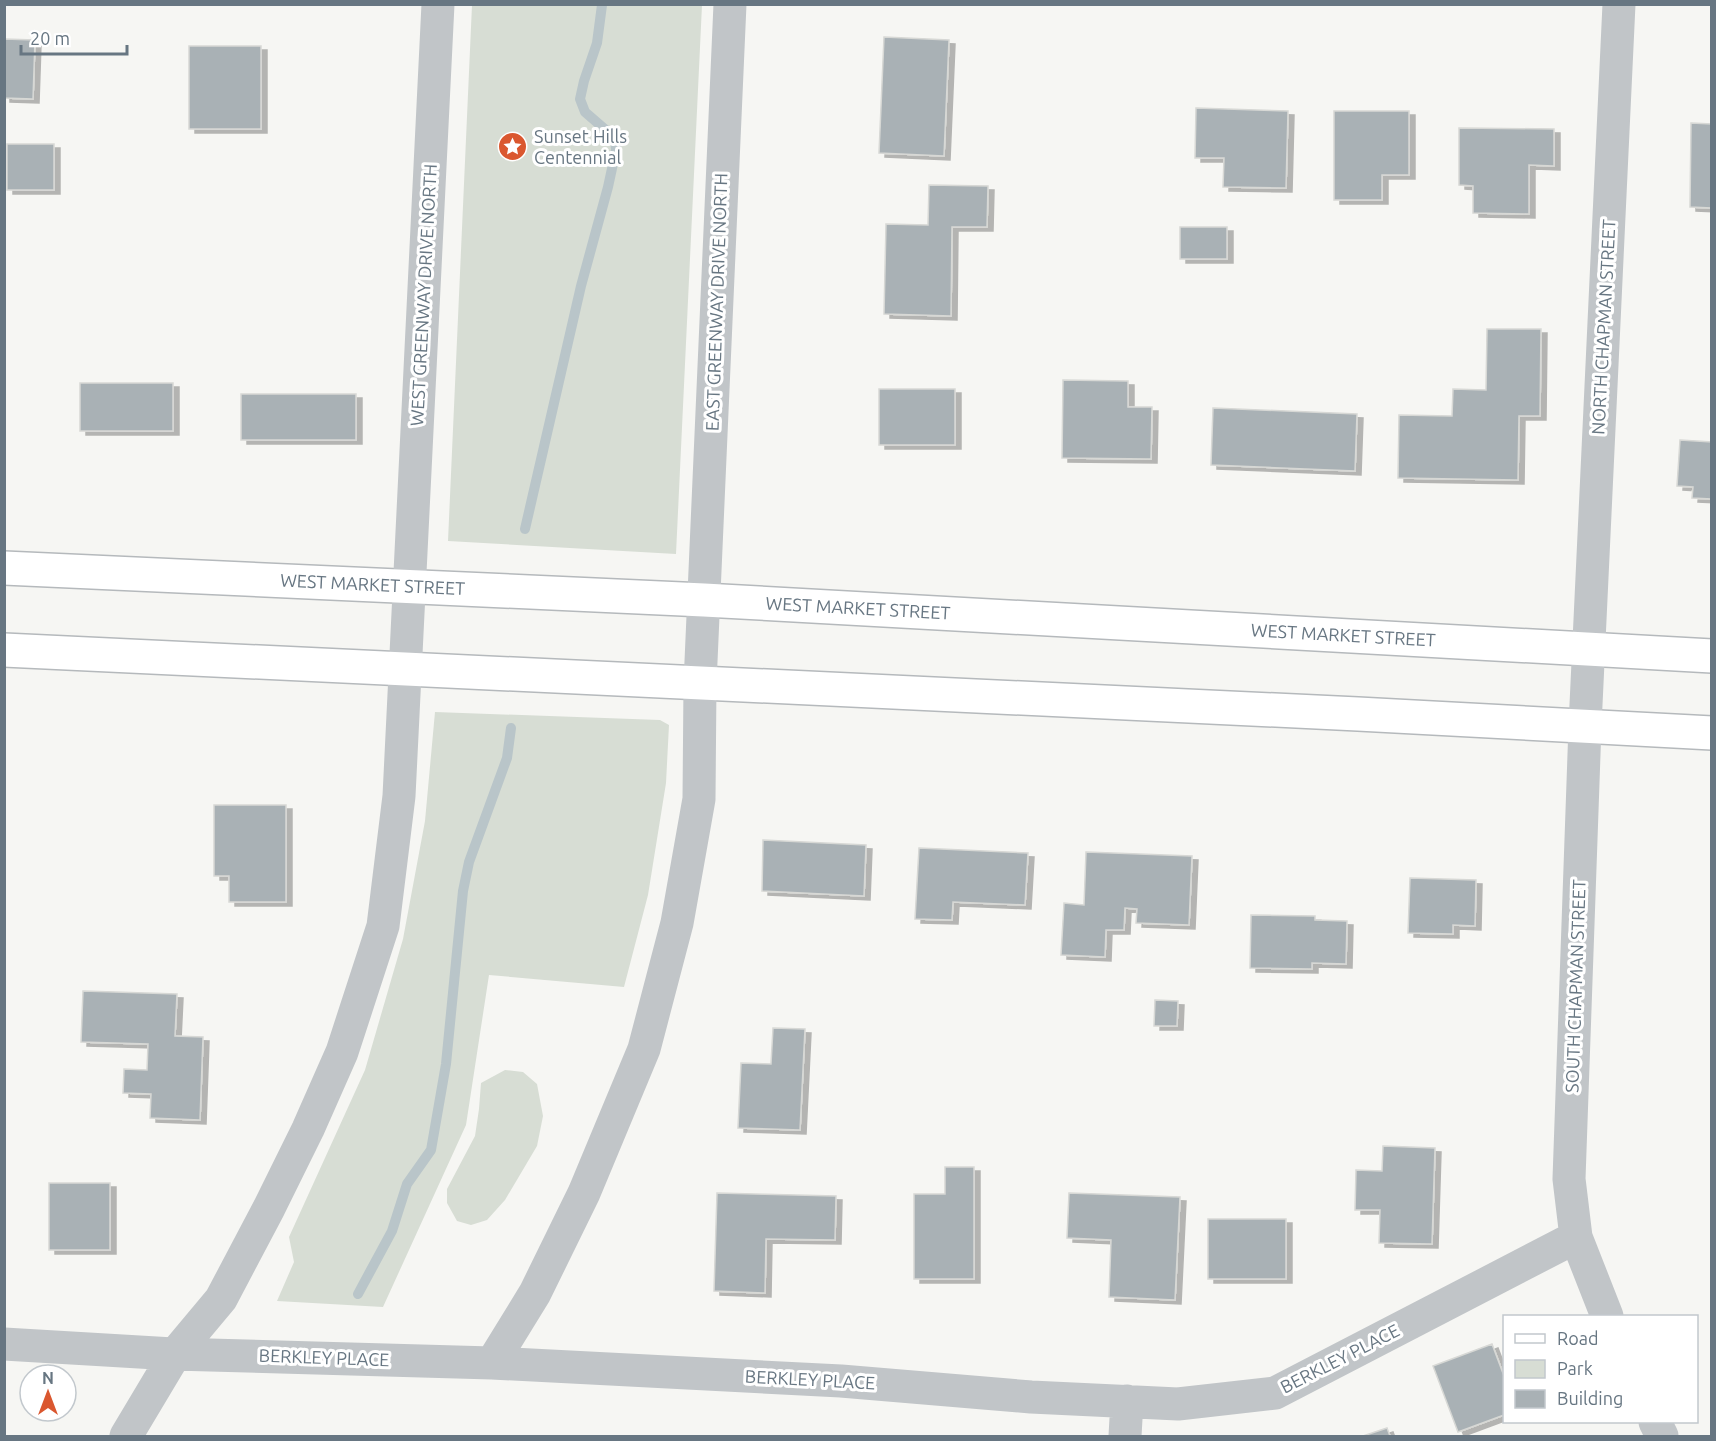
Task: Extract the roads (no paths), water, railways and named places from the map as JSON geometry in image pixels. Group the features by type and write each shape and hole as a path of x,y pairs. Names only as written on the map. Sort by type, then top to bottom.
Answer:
{"main road":[{"name":"WEST MARKET STREET","path":"4,568 704,600 1712,656"},
{"path":"4,650 1712,733"}],"street":[{"name":"WEST GREENWAY DRIVE NORTH","path":"126,1437 175,1354 221,1299 279,1188 342,1052 382,926 399,796 438,4"},
{"name":"EAST GREENWAY DRIVE NORTH","path":"492,1363 535,1293 585,1193 644,1049 677,923 699,799 700,684 730,4"},
{"name":"NORTH CHAPMAN STREET","path":"1588,649 1619,4"},
{"name":"SOUTH CHAPMAN STREET","path":"1588,649 1569,1179 1576,1237 1607,1315"},
{"name":"BERKLEY PLACE","path":"4,1344 175,1354 492,1363 841,1381 1031,1397 1178,1404 1275,1393 1576,1237"},
{"path":"1125,1437 1127,1401"},
{"path":"1655,1423 1662,1437"}],"waterway":[{"path":"525,529 581,286 616,150 615,138 585,112 580,99 597,43 602,5"},
{"path":"358,1294 392,1231 407,1184 431,1150 446,1064 463,891 469,862 507,758 511,728"}],"place":[{"name":"Sunset Hills Centennial","path":"513,147"}]}
